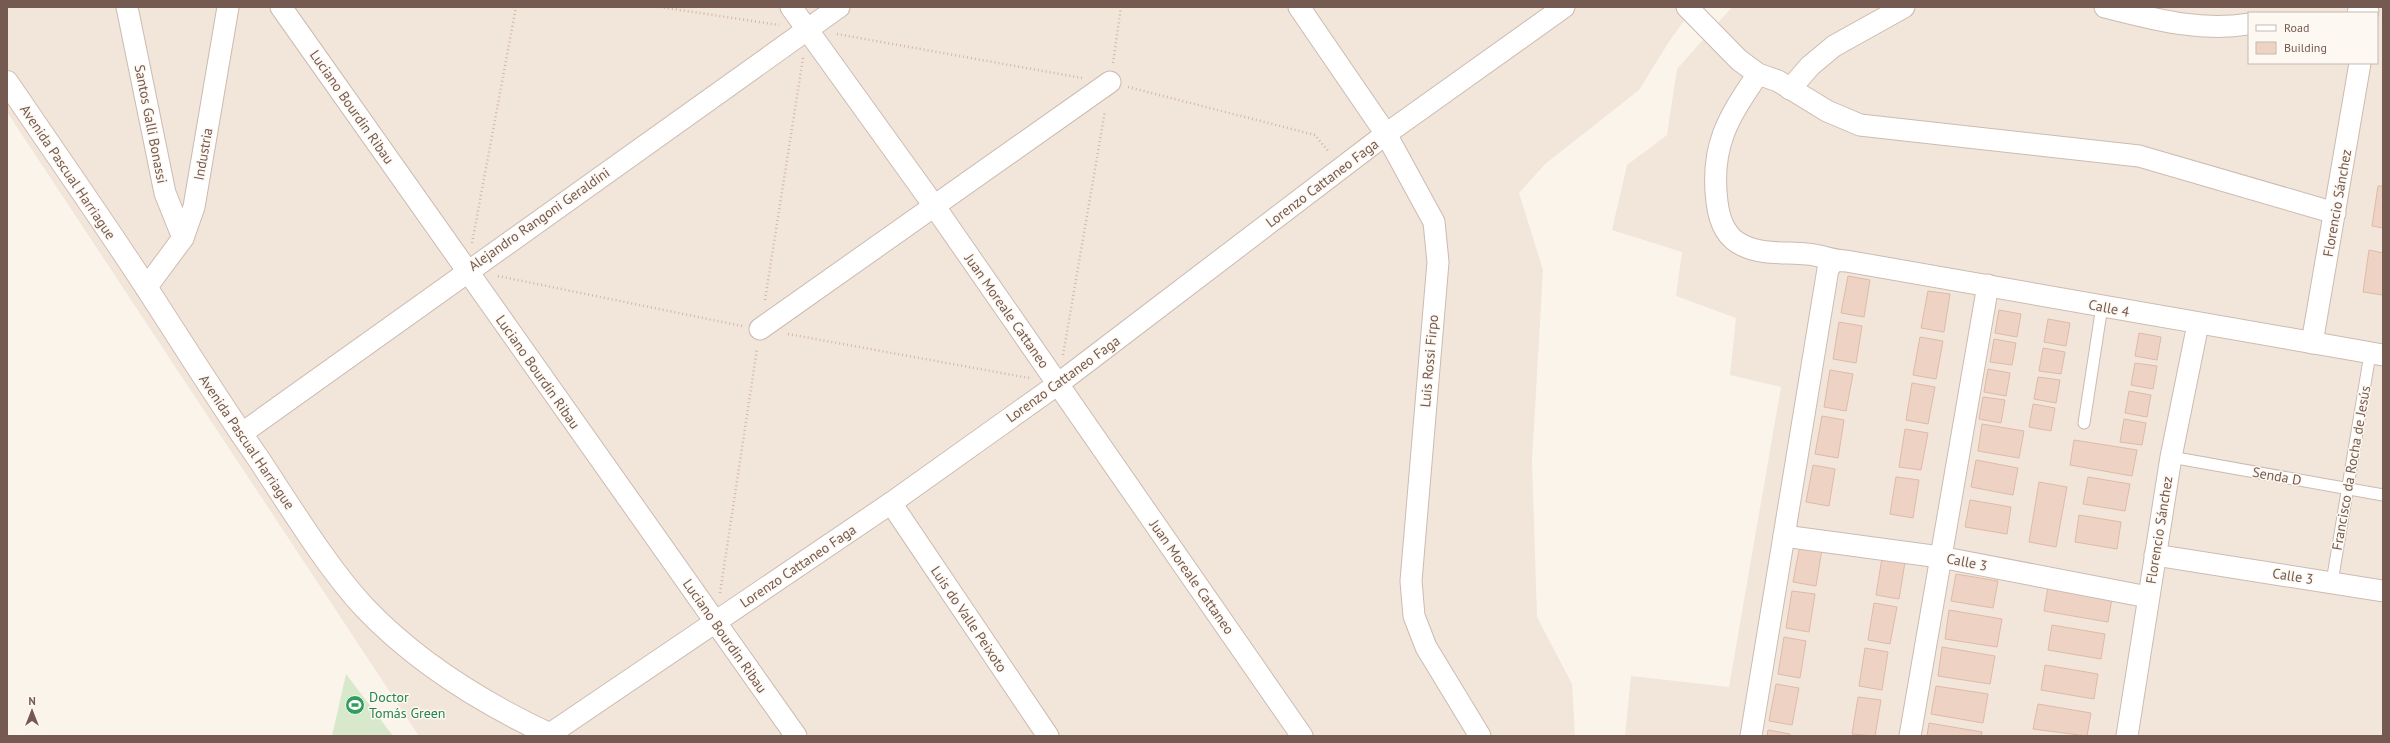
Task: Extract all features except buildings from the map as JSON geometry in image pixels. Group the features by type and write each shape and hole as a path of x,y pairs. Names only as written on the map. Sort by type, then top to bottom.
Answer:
{"street":[{"name":"Santos Galli Bonassi","path":"127,7 165,193 183,238"},
{"name":"Industria","path":"146,288 183,238 194,207 228,7"},
{"name":"Luciano Bourdin Ribau","path":"281,7 796,736"},
{"name":"Juan Moreale Cattaneo","path":"791,7 935,207 1302,736"},
{"name":"Alejandro Rangoni Geraldini","path":"241,434 467,270 839,7"},
{"name":"Luis Rossi Firpo","path":"1299,7 1386,134 1434,222 1438,262 1411,581 1414,616 1426,647 1480,736"},
{"name":"Lorenzo Cattaneo Faga","path":"552,735 890,503 1058,384 1386,134 1564,7"},
{"path":"1687,7 1739,60 1758,74 1778,81 1827,111 1860,124 2139,156 2335,213"},
{"path":"1790,89 1810,66 1834,46 1904,7"},
{"path":"2105,7 2198,28 2229,28 2248,24"},
{"name":"Florencio Sánchez","path":"2312,343 2360,64"},
{"name":"Calle 4","path":"1758,74 1734,110 1719,143 1715,162 1718,212 1724,227 1731,238 1742,245 1756,250 1809,254 1834,261 1846,261 1988,285 2198,324 2377,354"},
{"name":"Avenida Pascual Harriague","path":"7,82 146,288 241,434 332,566 369,611 404,645 453,682 514,718 552,735"},
{"path":"760,329 935,207 1110,82"},
{"path":"1751,736 1828,269 1834,261"},
{"path":"1910,736 1988,285"},
{"name":"Florencio Sánchez","path":"2127,736 2171,457 2198,324"},
{"name":"Luis do Valle Peixoto","path":"890,503 1048,736"},
{"name":"Calle 3","path":"1784,536 1940,556 2148,597"},
{"name":"Calle 3","path":"2155,555 2383,591"}],"lane":[{"path":"2084,423 2102,306"},
{"name":"Francisco da Rocha de Jesús","path":"2332,582 2348,489 2377,354"},
{"name":"Senda D","path":"2171,457 2383,495"}],"path":[{"path":"660,7 807,29 1110,82 1315,135 1342,168"},
{"path":"760,329 1058,384 1110,82 1121,7"},
{"path":"715,623 807,29"}],"shaded area":[{"path":"7,7 1694,7 1670,40 1639,90 1545,164 1519,193 1543,270 1532,460 1537,617 1572,684 1575,736 419,736 7,112"},
{"path":"1732,7 2383,7 2383,736 1625,736 1631,676 1729,687 1781,387 1730,375 1736,318 1676,296 1682,252 1612,230 1627,165 1667,135 1677,69"}],"green space":[{"name":"Doctor Tomás Green","path":"346,674 393,736 332,736"}],"place":[{"name":"Doctor Tomás Green","path":"355,705"}]}
